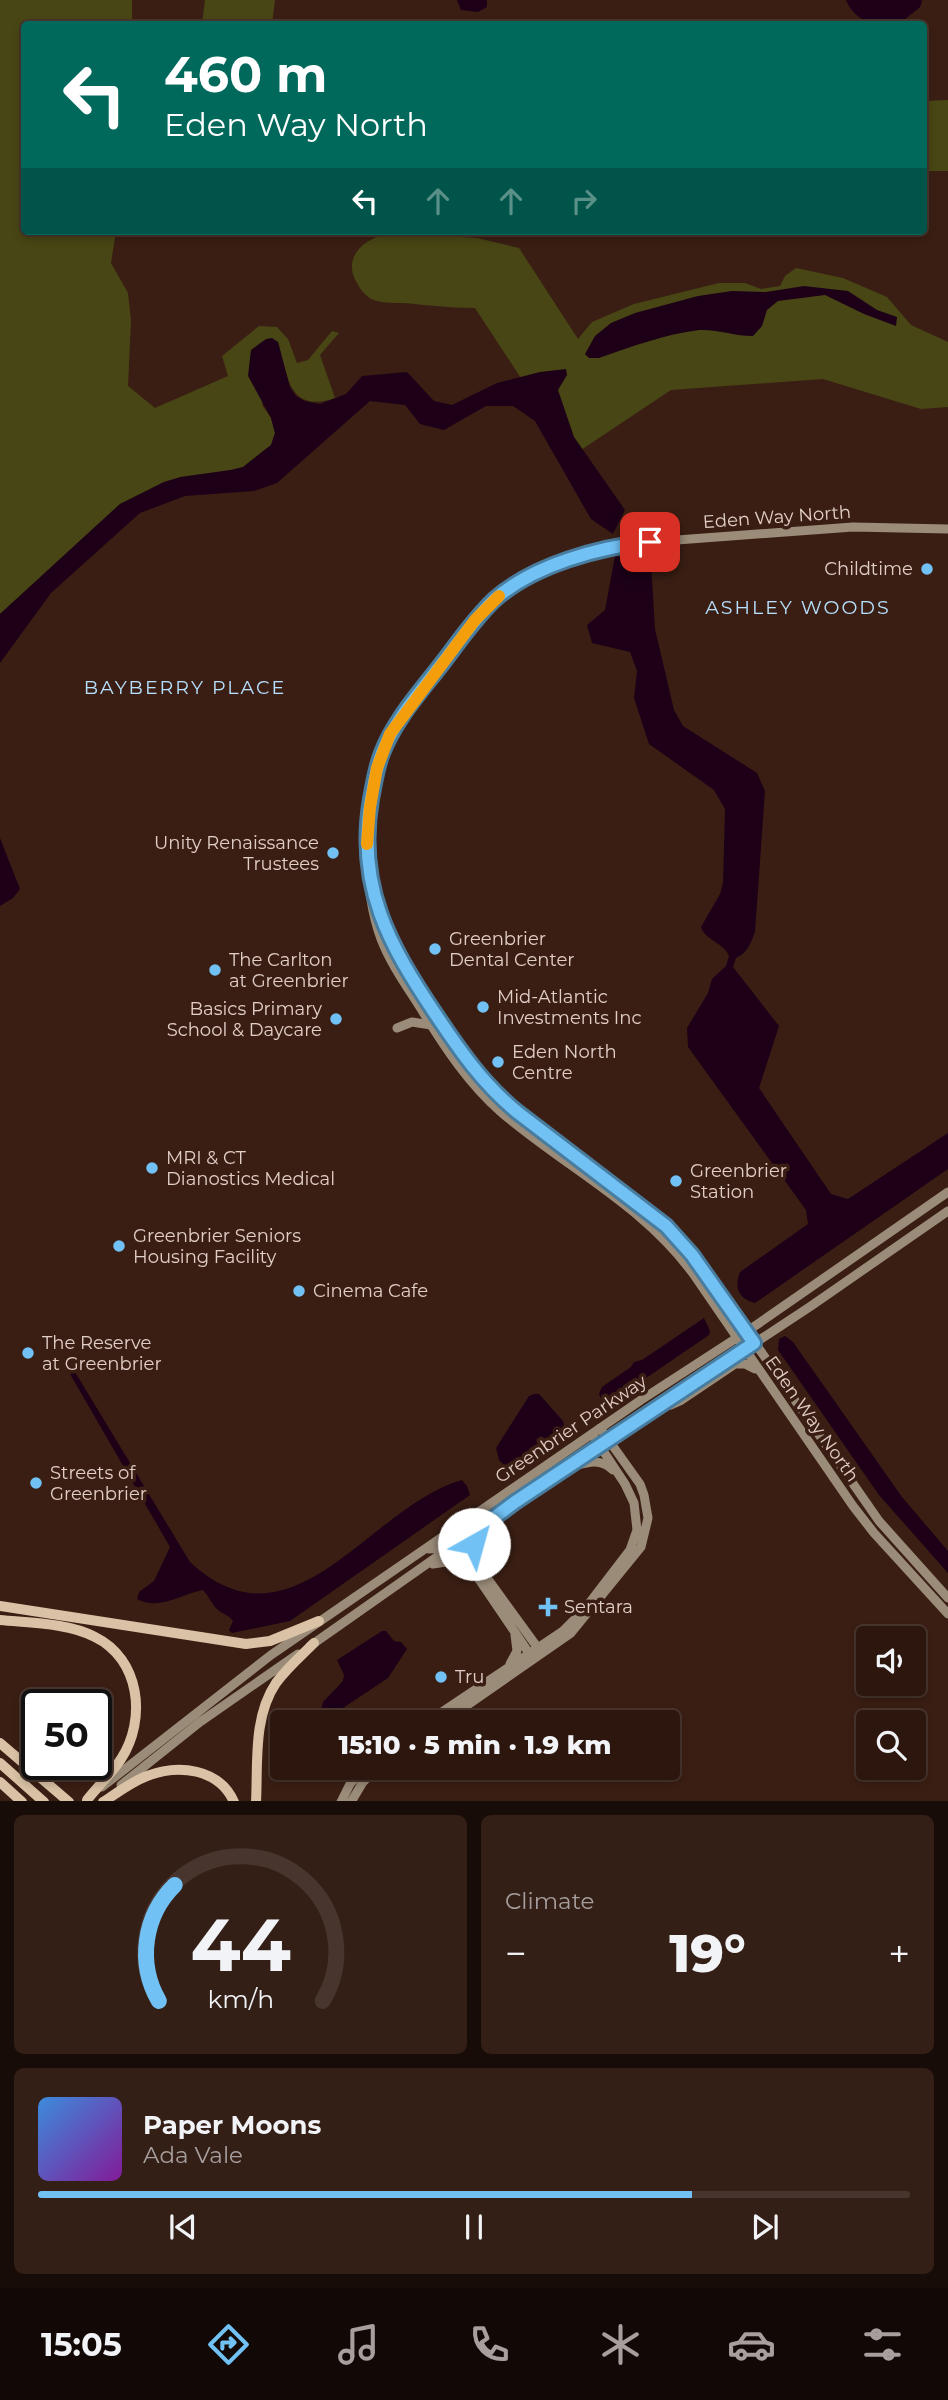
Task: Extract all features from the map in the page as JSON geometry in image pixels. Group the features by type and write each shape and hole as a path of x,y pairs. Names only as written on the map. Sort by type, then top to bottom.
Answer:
{"highway":[{"path":"0,1606 246,1644 270,1642 319,1621"},
{"path":"0,1620 72,1630 94,1636 117,1653 128,1671 136,1705 132,1735 122,1758 86,1801"},
{"path":"256,1801 260,1723 266,1702 281,1677 314,1643"},
{"path":"1,1743 69,1801"},
{"path":"0,1763 44,1801"},
{"path":"102,1801 148,1776 164,1771 186,1770 201,1772 215,1779 223,1785 234,1801"},
{"path":"0,1772 34,1801"},
{"path":"0,1782 22,1801"},
{"path":"0,1789 14,1801"}],"street":[{"name":"Eden Way North","path":"948,529 841,528 650,542 610,549 543,569 514,584 485,609 396,725 377,768 367,854 374,912 385,948 431,1025 475,1085 501,1111 660,1233 684,1260 866,1523 948,1614"},
{"name":"Eden Way North","path":"372,890 390,940 404,967 447,1033 481,1078 517,1112 666,1226 692,1255 878,1521 948,1598"},
{"path":"397,1028 412,1022 431,1025"},
{"name":"Greenbrier Parkway","path":"86,1801 224,1690 319,1621 948,1192"},
{"name":"Greenbrier Parkway","path":"102,1801 200,1722 565,1468 948,1211"},
{"path":"659,1406 671,1405 735,1364 748,1365 762,1375"},
{"path":"445,1710 503,1670 571,1633 632,1562 644,1541 648,1518 644,1495 639,1484 596,1431"},
{"path":"459,1710 556,1637 584,1610 630,1550 636,1536 637,1516 632,1497 605,1443"},
{"path":"565,1468 592,1461 603,1462 625,1483"},
{"path":"483,1526 474,1547 485,1574"},
{"path":"421,1552 452,1547 468,1555 485,1574 536,1654"},
{"path":"425,1566 453,1560 466,1563 513,1630 536,1654"},
{"path":"503,1670 513,1660 517,1651 513,1630"},
{"path":"341,1801 354,1780"},
{"path":"351,1801 365,1780"}],"shaded area":[{"path":"0,0 132,0 132,21 21,21 21,235 115,235 111,263 128,293 131,321 128,386 155,408 228,376 222,356 259,326 277,327 288,339 297,363 308,360 332,331 339,333 320,355 335,398 320,402 308,401 299,396 288,379 278,342 262,405 271,418 275,433 271,445 243,467 164,482 120,504 0,614"},
{"path":"205,0 275,0 272,21 202,21"},
{"path":"457,0 487,0 487,7 478,12 461,10"},
{"path":"846,0 922,0 919,8 903,21 866,21 849,7"},
{"path":"948,100 948,171 927,171 927,101"},
{"path":"385,235 427,235 477,238 519,248 578,339 592,322 634,304 719,283 745,283 761,289 780,286 785,276 796,268 843,278 887,297 911,325 948,342 948,407 921,409 823,379 671,390 572,456 475,308 383,302 363,292 353,273 352,264 360,248"},
{"path":"804,286 848,291 877,310 897,317 896,326 825,295 778,301 767,310 762,326 753,336 699,330 636,345 599,358 589,358 585,354 595,336 611,323 635,313 698,296 732,291 766,292"},
{"path":"272,338 278,342 290,387 296,396 320,404 346,394 362,376 407,372 434,401 452,405 497,383 540,372 566,369 567,375 558,390 574,437 625,510 613,534 591,519 535,421 513,406 486,406 444,430 420,424 405,405 370,401 277,483 254,491 185,496 140,513 51,593 0,663 0,614 120,504 164,482 243,467 271,445 275,433 271,418 248,376 251,350 266,339"},
{"path":"615,556 651,563 655,629 674,710 683,726 757,773 765,791 755,932 748,947 736,958 733,967 779,1026 759,1088 831,1194 848,1199 948,1133 948,1169 755,1303 745,1299 739,1292 737,1283 740,1272 808,1224 806,1210 688,1047 687,1028 708,993 712,979 726,966 729,956 701,927 720,894 723,883 725,809 714,790 649,744 634,698 637,671 630,652 592,643 587,625 605,610"},
{"path":"0,838 20,889 13,898 0,906"},
{"path":"704,1318 709,1335 608,1404 602,1401 599,1394 602,1387 634,1362 642,1360"},
{"path":"785,1336 793,1342 902,1497 948,1551 948,1573 879,1495 778,1350 779,1339"},
{"path":"75,1372 190,1562 227,1587 263,1593 297,1585 330,1567 428,1495 462,1480 470,1495 290,1621 232,1633 229,1630 233,1621 216,1608 203,1590 162,1602 137,1599 139,1592 154,1581 170,1547 70,1374"},
{"path":"539,1394 563,1421 565,1430 509,1470 499,1460 496,1448 529,1396"},
{"path":"382,1631 386,1631 394,1641 401,1642 407,1649 388,1678 340,1710 321,1710 323,1702 343,1681 344,1675 337,1660"}],"slow traffic":[{"path":"367,844 377,768 390,734 475,620 499,596"}],"place":[{"name":"Childtime","path":"927,569"},
{"name":"Unity Renaissance Trustees","path":"333,853"},
{"name":"Greenbrier Dental Center","path":"435,949"},
{"name":"The Carlton at Greenbrier","path":"215,970"},
{"name":"Mid-Atlantic Investments Inc","path":"483,1007"},
{"name":"Basics Primary School & Daycare","path":"336,1019"},
{"name":"Eden North Centre","path":"498,1062"},
{"name":"MRI & CT Dianostics Medical","path":"152,1168"},
{"name":"Greenbrier Station","path":"676,1181"},
{"name":"Greenbrier Seniors Housing Facility","path":"119,1246"},
{"name":"Cinema Cafe","path":"299,1291"},
{"name":"The Reserve at Greenbrier","path":"28,1353"},
{"name":"Streets of Greenbrier","path":"36,1483"},
{"name":"Sentara","path":"548,1607"},
{"name":"Tru","path":"441,1677"}],"district":[{"name":"ASHLEY WOODS","path":"798,607"},
{"name":"BAYBERRY PLACE","path":"185,687"}],"route":[{"path":"474,1544 483,1526 515,1502 754,1343 692,1255 666,1226 498,1097 475,1071 399,958 386,930 370,878 368,828 381,755 396,725 475,620 505,591 533,573 605,550 650,542"}]}
